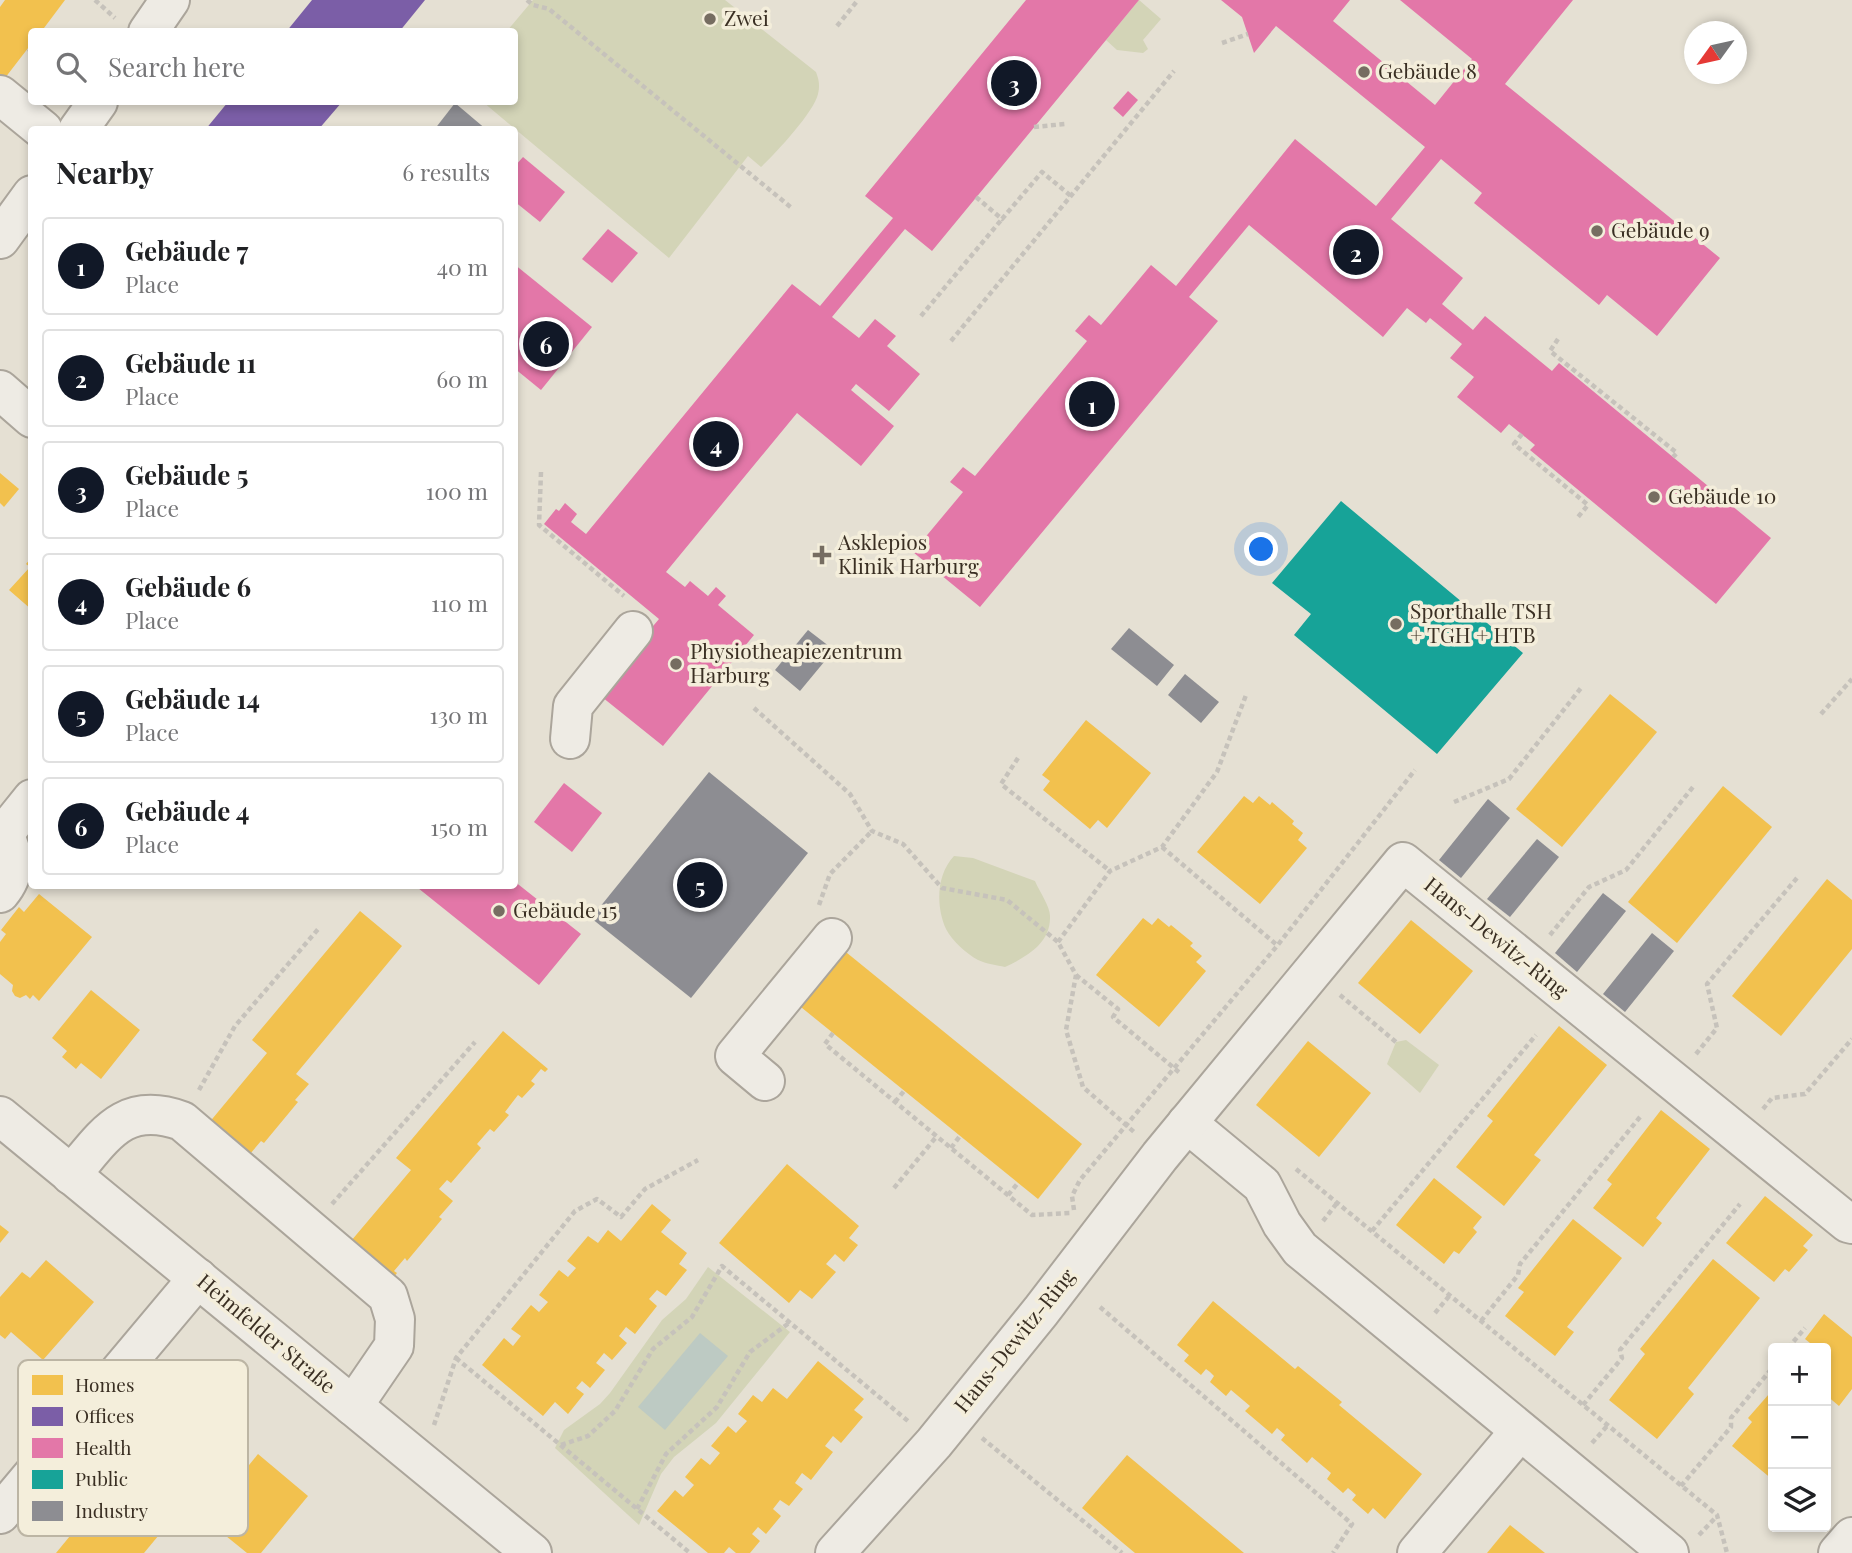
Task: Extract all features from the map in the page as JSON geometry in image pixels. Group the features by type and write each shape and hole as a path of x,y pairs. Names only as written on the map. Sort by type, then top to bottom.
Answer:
{"street":[{"path":"151,28 170,0"},
{"path":"0,95 39,126"},
{"path":"81,126 96,105"},
{"path":"0,239 28,200"},
{"path":"0,390 28,414"},
{"path":"570,739 573,706 633,631"},
{"path":"0,893 9,882 13,870 12,856 4,834 28,804"},
{"name":"Hans-Dewitz-Ring","path":"835,1553 934,1443 1085,1227 1160,1156 1403,863 1852,1224"},
{"path":"765,1080 735,1056 832,938"},
{"path":"1198,1110 1262,1185 1282,1224 1300,1249 1669,1553"},
{"path":"71,1175 104,1135 117,1124 143,1115 163,1114 182,1121 388,1296 393,1309 396,1334 394,1346 353,1406"},
{"name":"Heimfelder Straße","path":"0,1116 532,1553"},
{"path":"129,1360 198,1278"},
{"path":"1417,1553 1520,1431"},
{"path":"0,1514 18,1493"},
{"path":"1839,1553 1852,1537"}],"path":[{"path":"527,0 533,5 549,9 793,209"},
{"path":"837,26 858,0"},
{"path":"1222,43 1248,34"},
{"path":"951,341 1174,71"},
{"path":"1034,127 1065,124"},
{"path":"921,316 1042,172 1071,196"},
{"path":"976,197 1003,219"},
{"path":"1558,339 1549,351 1677,453 1674,457"},
{"path":"1522,434 1514,444 1588,506 1578,517"},
{"path":"541,472 540,525 630,602 636,617 633,631"},
{"path":"1821,714 1852,679"},
{"path":"1454,802 1509,779 1581,688"},
{"path":"1058,942 1110,871 1161,846 1217,772 1246,695"},
{"path":"754,708 850,794 872,831 903,844 942,888 1007,900 1058,942 1076,975 1118,1009 1113,1017 1174,1068 1198,1110"},
{"path":"1018,758 1001,784 1110,871"},
{"path":"1085,1227 1072,1196 1080,1180 1277,946 1415,770"},
{"path":"1527,963 1589,887 1626,870 1693,787"},
{"path":"1161,846 1277,946 1396,1042"},
{"path":"1673,1082 1717,1028 1707,984 1797,878"},
{"path":"182,1121 235,1026 320,927"},
{"path":"1076,975 1066,1030 1083,1087 1160,1156"},
{"path":"833,1033 825,1044 1032,1215 1085,1227"},
{"path":"1372,1231 1536,1035"},
{"path":"1741,1137 1772,1098 1805,1094 1852,1039"},
{"path":"309,1230 475,1042"},
{"path":"895,1102 904,1091"},
{"path":"1481,1321 1518,1275 1520,1264 1640,1117"},
{"path":"894,1188 937,1136"},
{"path":"951,1148 960,1136"},
{"path":"434,1425 456,1358 575,1211 597,1199 621,1217 645,1189 698,1160"},
{"path":"1294,1168 1717,1515 1727,1553"},
{"path":"1008,1195 1018,1183"},
{"path":"1583,1405 1622,1358 1620,1350 1740,1204"},
{"path":"561,1445 588,1436 615,1411 653,1349 692,1317 722,1266 896,1410"},
{"path":"1100,1307 1352,1524 1333,1553"},
{"path":"637,1509 666,1454 717,1407 750,1352 789,1323"},
{"path":"1792,1343 1805,1328"},
{"path":"456,1358 690,1553"},
{"path":"1681,1486 1731,1427 1731,1418 1768,1373"},
{"path":"993,1447 1122,1553"}],"green space":[{"path":"533,0 725,0 816,72 818,94 802,121 761,167 748,156 669,258 518,131 518,126 512,126 487,105 518,105 518,28 510,28"},
{"path":"1139,0 1161,19 1143,40 1148,49 1143,53 1117,50 1106,40"},
{"path":"954,856 973,858 1035,881 1050,912 1046,934 1036,948 1005,967 978,960 956,942 946,929 939,901 944,872"},
{"path":"1406,1040 1439,1065 1420,1093 1387,1064 1396,1042"},
{"path":"708,1267 790,1332 716,1423 674,1457 661,1474 639,1525 555,1448 564,1430 600,1404 610,1393 662,1320 686,1299"}],"shaded area":[{"path":"700,1333 728,1356 665,1430 638,1407"}],"building: Homes":[{"path":"5,0 65,0 44,28 28,28 28,48 5,78 0,74 0,7"},
{"path":"0,473 19,489 4,507 0,503"},
{"path":"28,569 28,607 9,590"},
{"path":"1610,694 1657,732 1562,847 1516,809"},
{"path":"1086,720 1151,773 1107,828 1098,820 1090,829 1043,790 1050,781 1042,775"},
{"path":"1723,786 1772,827 1677,943 1628,902"},
{"path":"1244,796 1253,803 1259,796 1270,805 1272,802 1294,821 1292,824 1303,833 1298,840 1307,848 1260,904 1197,852"},
{"path":"1827,879 1852,900 1852,949 1781,1036 1732,996"},
{"path":"39,894 92,937 39,1001 33,995 30,999 26,995 20,998 15,996 13,985 0,974 0,942 6,934 1,930 19,907 24,912"},
{"path":"360,911 402,946 296,1074 309,1084 295,1100 298,1102 264,1143 261,1141 250,1154 253,1156 250,1159 208,1124 267,1053 252,1040"},
{"path":"1143,918 1152,925 1158,918 1193,943 1190,946 1202,956 1196,962 1206,971 1159,1027 1096,975"},
{"path":"1411,920 1473,971 1420,1034 1358,983"},
{"path":"836,944 1082,1144 1038,1199 791,999"},
{"path":"91,990 140,1030 101,1079 81,1063 76,1069 62,1057 67,1051 52,1038"},
{"path":"1559,1026 1607,1065 1534,1155 1541,1160 1504,1206 1456,1167 1493,1121 1487,1116"},
{"path":"503,1031 548,1069 545,1072 541,1069 531,1081 535,1084 522,1098 518,1095 505,1112 509,1115 494,1132 490,1129 477,1144 481,1148 451,1183 447,1180 439,1189 453,1201 439,1217 442,1219 407,1261 405,1258 394,1271 397,1273 394,1277 351,1241 411,1170 396,1158"},
{"path":"1308,1041 1371,1093 1319,1157 1256,1105"},
{"path":"1661,1110 1710,1149 1656,1218 1662,1223 1643,1247 1593,1208 1612,1184 1607,1180"},
{"path":"787,1164 859,1226 849,1238 858,1245 844,1262 835,1254 826,1264 836,1272 812,1299 800,1290 789,1303 719,1243"},
{"path":"1434,1178 1482,1217 1473,1228 1477,1232 1459,1254 1454,1251 1444,1264 1396,1225"},
{"path":"1765,1196 1813,1235 1803,1246 1808,1250 1789,1272 1785,1269 1774,1282 1726,1243"},
{"path":"652,1204 671,1220 661,1232 687,1253 679,1264 687,1270 666,1296 657,1290 649,1299 657,1306 635,1334 626,1327 619,1336 627,1343 612,1360 604,1353 596,1363 605,1370 590,1388 582,1381 576,1388 584,1394 568,1414 555,1402 543,1416 482,1365 504,1338 513,1346 521,1336 511,1329 531,1305 539,1312 548,1302 539,1295 559,1270 568,1277 576,1268 567,1261 588,1236 598,1243 608,1230 621,1241"},
{"path":"1573,1219 1622,1258 1567,1327 1574,1332 1555,1356 1505,1316 1524,1292 1518,1288"},
{"path":"0,1225 9,1232 0,1243"},
{"path":"1713,1259 1760,1298 1688,1388 1694,1394 1657,1439 1609,1400 1645,1354 1640,1349"},
{"path":"46,1260 94,1302 43,1360 11,1332 5,1339 0,1335 0,1297 22,1272 30,1278"},
{"path":"1213,1301 1295,1369 1298,1366 1342,1402 1339,1405 1422,1474 1385,1519 1373,1508 1368,1514 1352,1500 1356,1495 1348,1488 1343,1493 1327,1479 1331,1473 1312,1457 1307,1463 1281,1440 1285,1435 1277,1428 1272,1434 1245,1411 1250,1406 1231,1390 1226,1396 1210,1382 1214,1376 1210,1372 1206,1369 1201,1375 1184,1361 1189,1355 1177,1345"},
{"path":"1824,1314 1852,1337 1852,1389 1839,1406 1831,1399 1831,1343 1810,1343 1805,1339"},
{"path":"818,1361 864,1399 854,1410 863,1417 841,1443 833,1436 825,1446 833,1452 811,1480 802,1473 795,1483 803,1489 789,1506 780,1500 773,1509 781,1516 766,1534 758,1527 752,1534 760,1541 750,1553 736,1553 729,1547 724,1553 708,1553 657,1511 675,1490 683,1497 694,1485 685,1477 701,1458 710,1465 720,1453 711,1446 728,1426 736,1433 747,1421 738,1414 753,1395 762,1402 773,1388 787,1399"},
{"path":"1768,1395 1768,1476 1732,1446 1752,1422 1748,1418"},
{"path":"258,1454 308,1496 261,1553 247,1553 226,1536 248,1536 248,1466"},
{"path":"1127,1455 1244,1553 1135,1553 1123,1543 1082,1508"},
{"path":"1510,1525 1545,1553 1487,1553"},
{"path":"70,1536 158,1536 144,1553 56,1553"}],"building: Offices":[{"path":"312,0 425,0 402,28 289,28"},
{"path":"226,105 339,105 321,126 208,126"}],"building: Health":[{"path":"1026,0 1139,0 932,251 905,229 832,317 859,338 875,319 896,336 887,346 920,374 889,411 856,384 851,390 894,426 861,466 797,413 666,572 685,587 690,581 708,596 716,587 726,596 718,605 754,635 663,746 597,693 659,619 544,524 556,509 559,511 565,503 577,514 571,522 586,534 792,284 820,306 893,218 865,196"},
{"path":"1221,0 1350,0 1333,21 1435,105 1472,59 1400,0 1573,0 1505,84 1720,258 1657,336 1607,295 1599,305 1474,203 1482,193 1441,159 1391,219 1463,278 1442,304 1473,330 1485,316 1552,371 1559,363 1771,538 1716,604 1530,450 1535,445 1509,424 1501,433 1457,397 1474,377 1450,358 1462,344 1430,318 1426,323 1407,308 1383,337 1249,225 1189,297 1218,321 980,607 913,552 963,492 950,482 963,467 975,476 1087,341 1075,331 1089,315 1101,325 1151,265 1176,286 1295,139 1376,206 1425,147 1276,26 1254,53 1242,17"},
{"path":"1128,91 1138,100 1123,117 1113,108"},
{"path":"523,157 565,192 540,222 518,204 518,163"},
{"path":"608,229 638,253 612,283 582,259"},
{"path":"518,267 592,327 541,390 518,371"},
{"path":"564,783 602,813 572,852 534,822"},
{"name":"Gebäude 15","path":"518,884 581,934 539,985 419,889 518,889"}],"building: Public":[{"name":"Sporthalle TSH + TGH + HTB","path":"1341,501 1523,653 1437,754 1294,635 1311,614 1272,583"}],"building: Industry":[{"path":"453,105 457,105 482,126 437,126"},
{"path":"1129,628 1174,665 1157,686 1111,649"},
{"path":"808,630 834,650 800,691 775,670"},
{"path":"1185,674 1219,702 1201,723 1168,695"},
{"path":"709,772 808,853 691,998 591,918"},
{"path":"1488,799 1510,818 1461,878 1439,860"},
{"path":"1537,839 1559,857 1510,917 1487,899"},
{"path":"1603,893 1626,911 1577,972 1555,953"},
{"path":"1652,933 1674,951 1625,1012 1603,994"}],"place":[{"name":"Zwei","path":"710,19"},
{"name":"Gebäude 8","path":"1364,72"},
{"name":"Gebäude 5","path":"1014,83"},
{"name":"Gebäude 9","path":"1597,231"},
{"name":"Gebäude 11","path":"1356,252"},
{"name":"Gebäude 4","path":"546,344"},
{"name":"Gebäude 7","path":"1092,404"},
{"name":"Gebäude 6","path":"716,444"},
{"name":"Gebäude 10","path":"1654,497"},
{"name":"Asklepios Klinik Harburg","path":"822,555"},
{"name":"Sporthalle TSH + TGH + HTB","path":"1396,624"},
{"name":"Physiotheapiezentrum Harburg","path":"676,664"},
{"name":"Gebäude 14","path":"700,885"},
{"name":"Gebäude 15","path":"499,911"}]}
